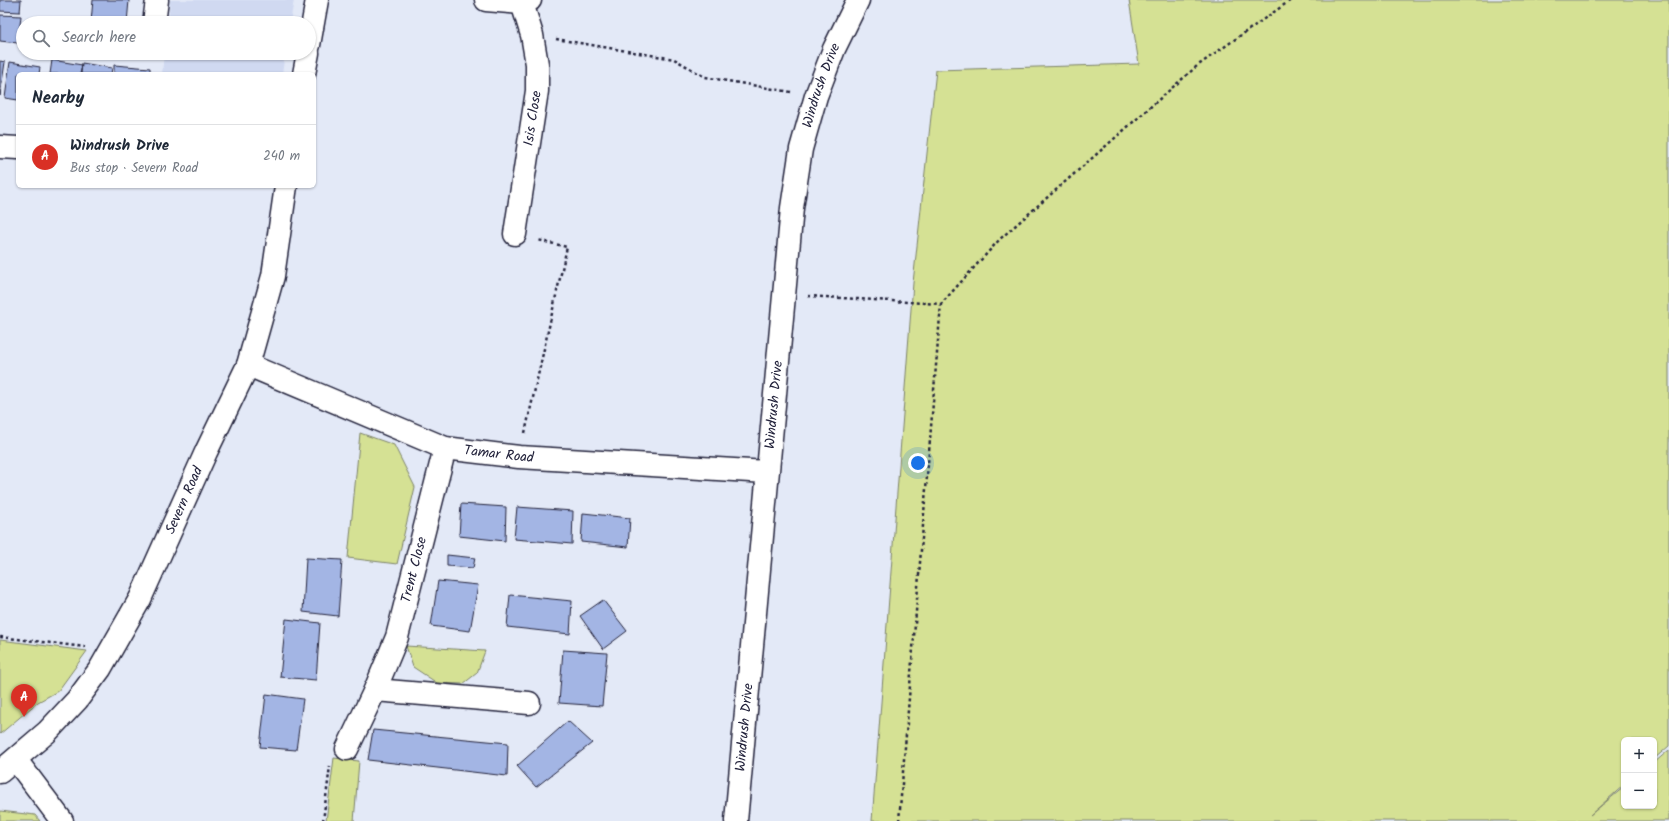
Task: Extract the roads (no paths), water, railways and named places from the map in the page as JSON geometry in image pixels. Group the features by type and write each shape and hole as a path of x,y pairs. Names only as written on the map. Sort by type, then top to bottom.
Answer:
{"street":[{"path":"155,16 157,0"},
{"path":"314,16 317,0"},
{"path":"486,0 526,1"},
{"name":"Windrush Drive","path":"736,821 792,208 801,150 816,96 834,49 858,0"},
{"name":"Isis Close","path":"515,234 537,91 537,64 526,1"},
{"path":"304,72 307,60"},
{"path":"0,147 16,148"},
{"name":"Severn Road","path":"8,766 47,732 77,700 112,650 140,599 206,452 248,365 272,276 286,188"},
{"name":"Tamar Road","path":"248,365 445,448 519,457 767,472"},
{"name":"Trent Close","path":"347,749 375,690 397,636 445,448"},
{"path":"375,690 529,703"},
{"path":"8,766 62,821"}],"place":[{"name":"Windrush Drive","path":"24,717"}]}
